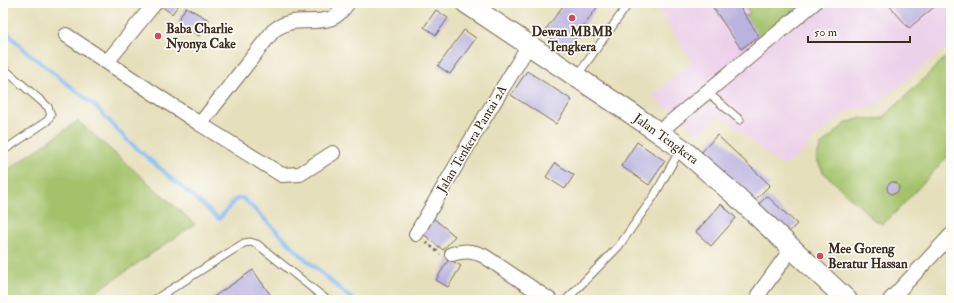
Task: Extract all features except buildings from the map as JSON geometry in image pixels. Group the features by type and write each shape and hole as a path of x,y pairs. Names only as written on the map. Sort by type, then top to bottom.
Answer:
{"main road":[{"name":"Jalan Tengkera","path":"466,3 681,148 706,168 847,300"}],"street":[{"path":"107,62 155,3"},
{"path":"200,124 273,31 281,24 330,19 340,13 348,3"},
{"path":"659,132 814,3"},
{"path":"66,35 200,124 282,175 300,174 332,153"},
{"name":"Jalan Tenkera Pantai 2A","path":"416,234 477,130 529,46"},
{"path":"890,300 951,235"},
{"path":"758,295 792,248"},
{"path":"452,254 462,251 473,251 484,256 550,300"}],"lane":[{"path":"576,76 629,3"},
{"path":"3,68 48,107 51,115 47,121 3,152"},
{"path":"707,92 740,120"},
{"path":"566,300 619,246 654,196 681,148"},
{"path":"154,300 244,243 250,242 257,244 327,300"}],"path":[{"path":"416,234 438,254 446,256 452,254"}],"shaded area":[{"path":"657,3 951,3 951,44 876,105 868,108 852,110 843,115 818,135 793,161 785,165 778,163 720,115 699,134 652,96 692,62 655,5"}],"green space":[{"path":"730,3 802,3 758,39 742,18 750,13 743,4 735,10"},
{"path":"951,52 951,153 883,224 875,221 823,172 816,158 821,145 846,123 860,118 883,118"},
{"path":"78,121 195,224 84,300 3,300 3,173"}],"waterway":[{"path":"3,29 27,52 95,106 127,140 219,219 236,199 243,198 302,256 353,300"}],"place":[{"name":"Dewan MBMB Tengkera","path":"572,18"},
{"name":"Baba Charlie Nyonya Cake","path":"158,36"},
{"name":"Mee Goreng Beratur Hassan","path":"820,256"}]}
